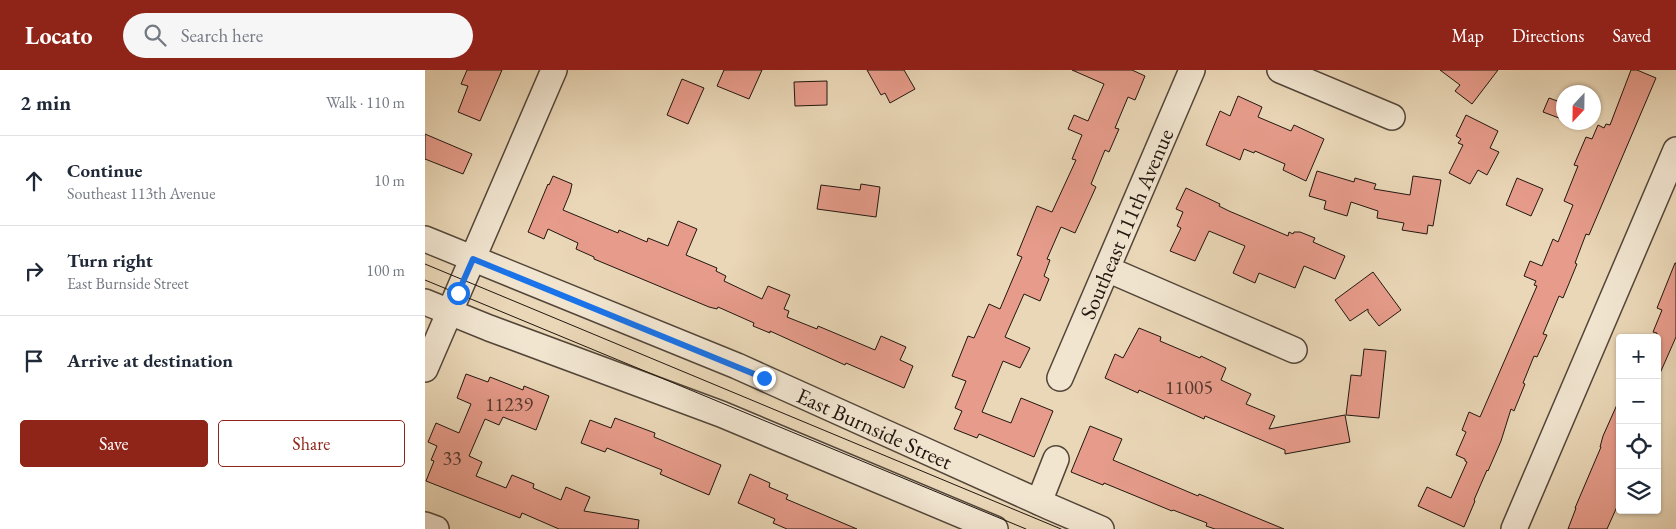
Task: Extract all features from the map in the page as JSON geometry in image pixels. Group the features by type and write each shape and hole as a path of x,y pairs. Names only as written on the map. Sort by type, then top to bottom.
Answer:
{"street":[{"path":"425,369 554,70"},
{"name":"Southeast 111th Avenue","path":"1060,378 1192,70"},
{"path":"1280,70 1392,117"},
{"path":"1514,529 1676,150"},
{"name":"East Burnside Street","path":"425,239 737,366 1101,529"},
{"path":"1107,269 1294,350"},
{"name":"East Burnside Street","path":"425,302 721,414 995,529"},
{"path":"1039,502 1056,459"},
{"path":"425,524 436,529"}],"building":[{"path":"467,70 502,70 480,121 458,112 468,86 461,84"},
{"path":"724,70 762,70 749,99 717,86"},
{"path":"867,70 904,70 915,89 890,103 885,93 881,95"},
{"path":"1072,70 1132,70 1145,76 1135,100 1128,97 1115,128 1119,129 1109,152 1105,150 1091,184 1096,187 1075,233 1061,227 1047,259 1050,260 1044,276 1049,279 1040,301 1024,294 1005,337 1030,348 1020,368 1003,361 982,412 1011,423 1021,398 1053,411 1034,457 979,434 977,438 954,429 962,411 955,408 966,381 952,376 968,336 974,338 989,304 1000,309 1022,257 1017,255 1037,206 1052,212 1076,160 1072,159 1082,135 1068,129 1074,115 1088,121 1104,84"},
{"path":"1440,70 1498,70 1472,104 1455,91 1460,85"},
{"path":"1631,70 1637,70 1656,78 1589,235 1586,234 1575,263 1577,264 1563,298 1559,296 1543,334 1547,335 1537,357 1534,356 1514,411 1511,409 1501,441 1464,527 1418,506 1427,487 1451,498 1467,462 1456,455 1466,432 1462,430 1469,412 1480,417 1537,286 1534,285 1536,281 1524,276 1530,261 1542,266 1553,239 1558,242 1573,205 1564,201 1578,166 1574,165 1586,137 1592,139 1596,130 1601,130 1601,126 1604,128 1606,124 1610,125"},
{"path":"682,79 704,88 688,124 667,115"},
{"path":"827,81 827,105 795,106 794,82"},
{"path":"1238,96 1262,107 1258,117 1291,131 1294,125 1324,139 1306,181 1283,170 1285,164 1255,151 1254,153 1244,149 1240,160 1206,145 1220,111 1230,116"},
{"path":"1549,98 1556,100 1556,117 1543,112"},
{"path":"1466,115 1498,131 1490,148 1499,152 1487,175 1478,170 1470,184 1449,173 1463,145 1458,143 1461,139 1456,136"},
{"path":"425,134 472,154 463,174 425,159"},
{"path":"1317,171 1354,182 1355,178 1376,184 1374,189 1410,195 1413,176 1441,180 1433,226 1428,225 1427,234 1402,230 1404,223 1377,218 1378,211 1351,202 1347,216 1324,209 1326,201 1309,196"},
{"path":"553,176 572,184 563,210 618,233 619,230 647,242 648,238 668,246 678,221 697,229 686,255 717,268 716,271 726,276 724,281 762,299 768,286 790,295 784,309 789,311 787,317 817,329 818,326 875,350 881,336 906,347 900,360 913,366 904,388 846,363 845,365 770,331 770,333 753,326 754,323 718,307 717,309 709,307 594,259 594,257 576,249 578,243 548,229 544,239 528,232"},
{"path":"1517,178 1543,189 1531,216 1506,205"},
{"path":"861,184 880,187 876,217 817,209 821,185 860,190"},
{"path":"1186,188 1220,204 1219,206 1229,211 1288,236 1289,232 1293,234 1294,232 1300,232 1315,238 1313,242 1345,256 1335,279 1304,266 1295,288 1259,273 1255,283 1233,273 1245,246 1209,231 1195,261 1170,251 1181,228 1177,226 1183,212 1176,209"},
{"path":"1676,263 1676,337 1661,371 1661,334 1653,332 1662,310 1657,308"},
{"path":"1373,272 1401,310 1379,326 1368,312 1368,309 1350,321 1335,300"},
{"path":"1139,328 1161,337 1160,341 1200,358 1201,356 1226,368 1221,380 1251,394 1246,404 1275,416 1269,429 1345,415 1350,442 1285,454 1285,450 1205,416 1204,419 1139,390 1138,393 1105,378 1115,354 1123,358"},
{"path":"1364,349 1386,351 1379,418 1346,415 1351,375 1361,376"},
{"path":"466,374 488,382 490,377 523,390 524,386 549,396 536,430 503,417 499,425 485,419 469,456 482,462 476,476 506,488 512,475 534,484 533,488 561,500 566,487 590,497 584,511 639,520 638,529 559,529 522,513 520,518 426,481 434,461 431,460 437,446 428,442 436,423 459,433 471,404 457,398"},
{"path":"1616,407 1616,509 1607,529 1568,529 1601,447 1603,436"},
{"path":"615,418 655,433 654,437 721,465 709,495 660,474 662,470 607,448 605,452 581,443 590,420 611,428"},
{"path":"1090,426 1122,439 1113,460 1198,496 1199,494 1284,529 1215,529 1206,526 1207,523 1071,472"},
{"path":"750,474 770,483 769,487 788,495 786,499 857,529 787,529 773,523 775,519 738,503"}],"tram line":[{"path":"425,264 1061,529"},
{"path":"425,280 1026,529"}],"route":[{"path":"458,293 473,259 764,378"}]}
